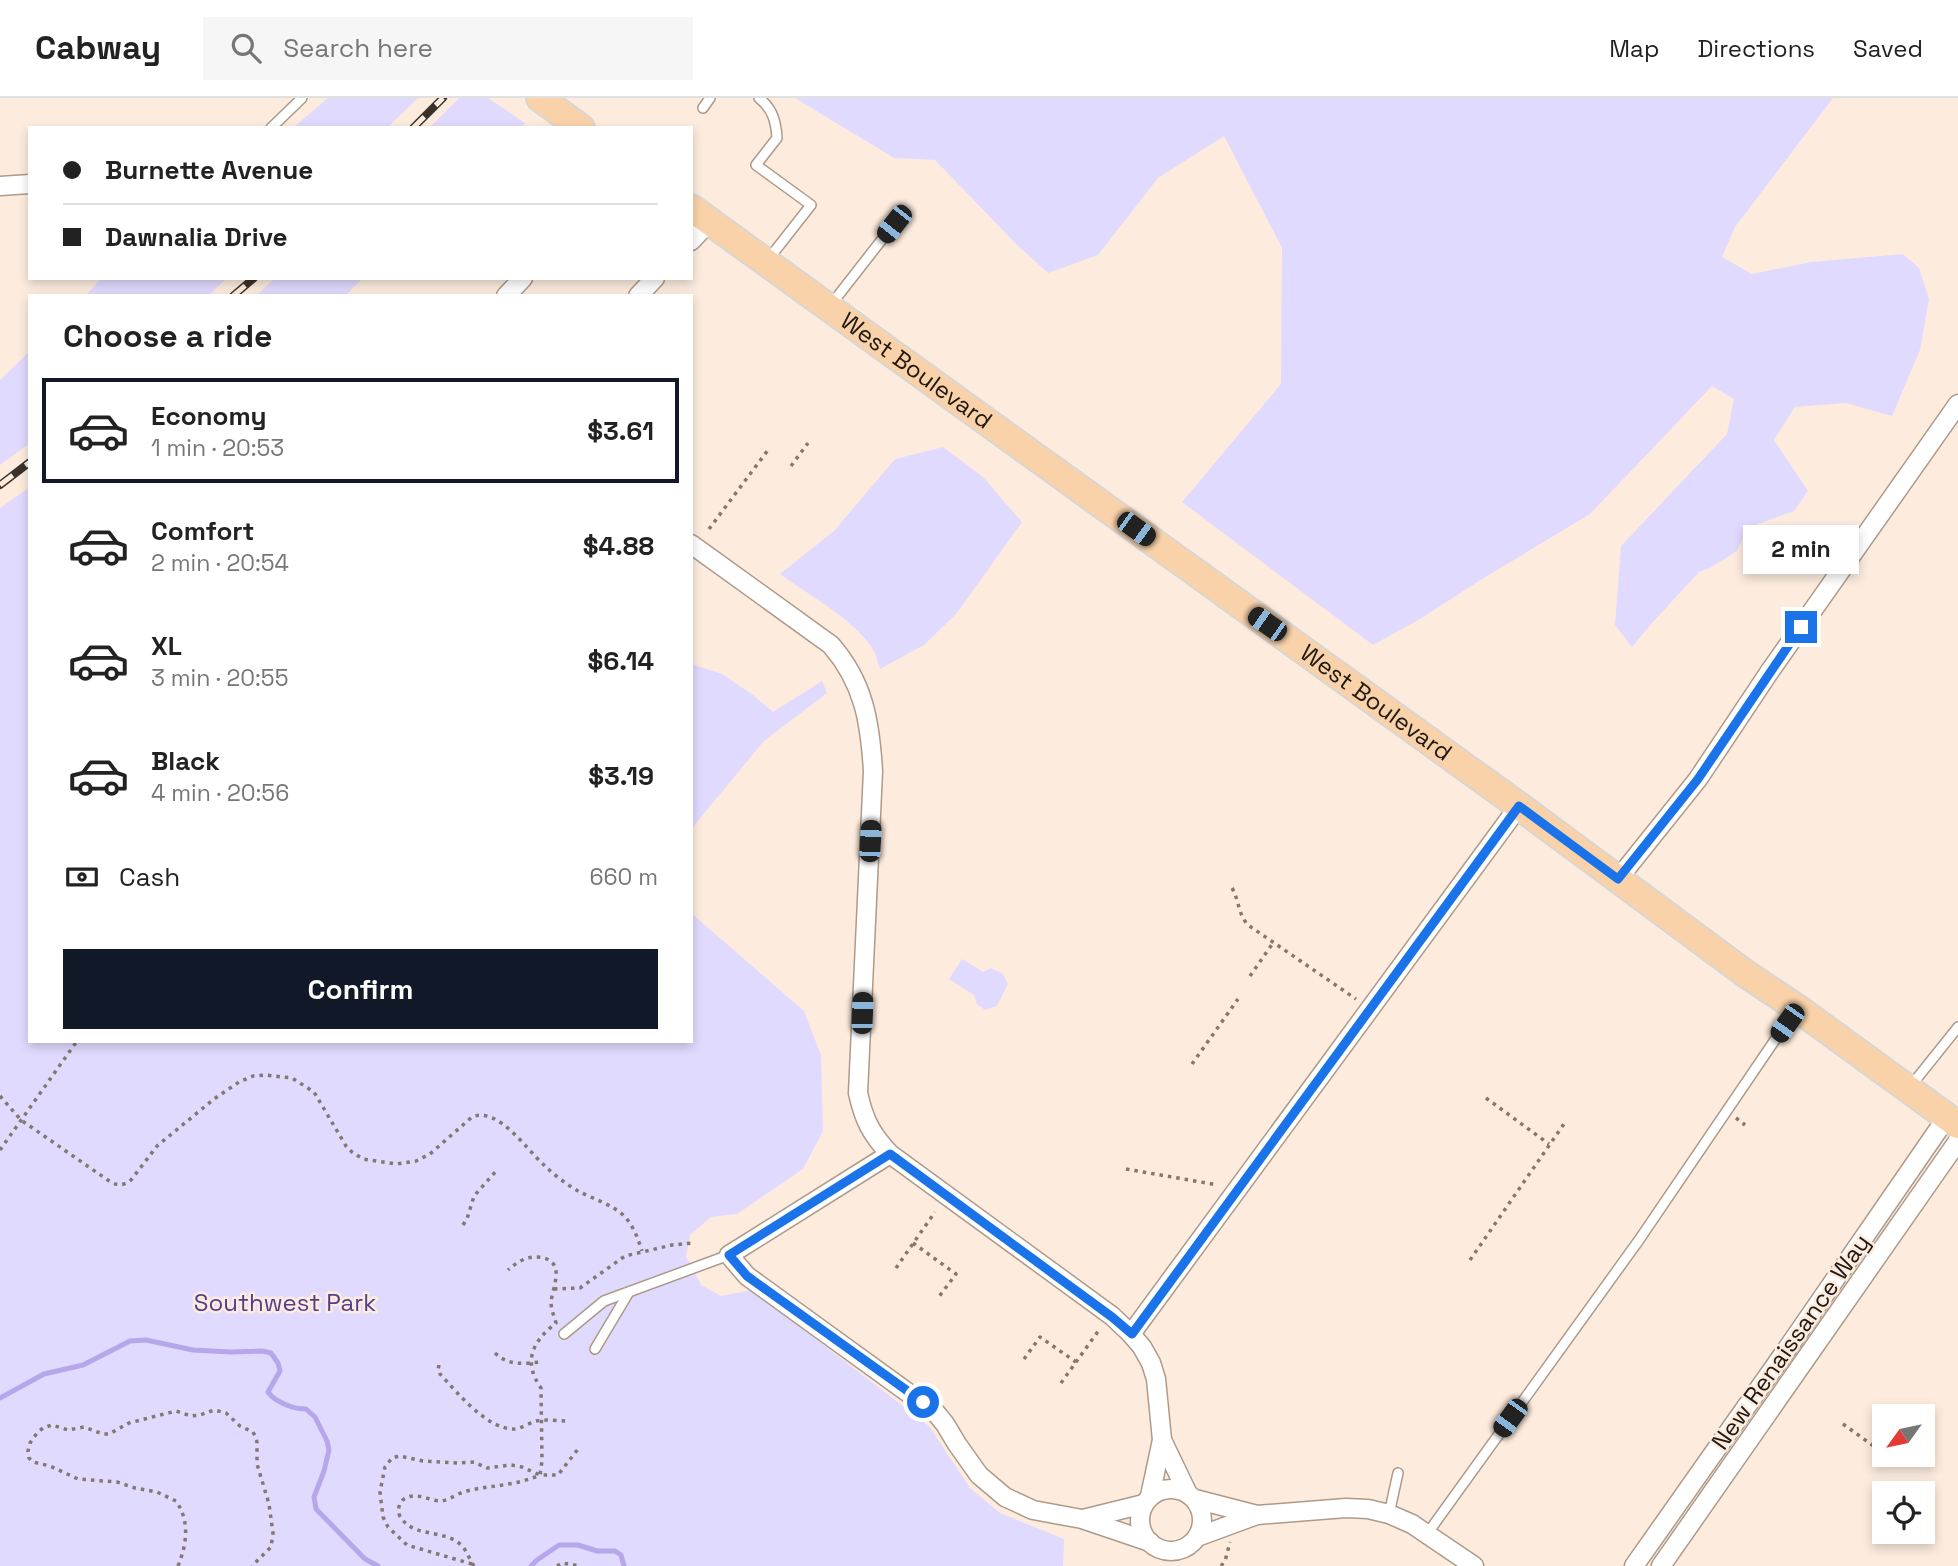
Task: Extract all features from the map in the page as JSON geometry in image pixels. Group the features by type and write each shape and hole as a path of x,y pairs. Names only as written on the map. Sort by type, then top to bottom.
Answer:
{"main road":[{"path":"540,98 578,126"},
{"name":"West Boulevard","path":"700,215 1952,1121"}],"street":[{"path":"0,186 28,184"},
{"path":"693,235 700,215"},
{"path":"640,294 653,280"},
{"path":"1618,879 1698,779 1958,404"},
{"path":"693,545 831,645 856,682 866,712 873,771 858,1093 862,1112 871,1132 890,1154 1102,1309 1132,1334 1142,1347 1156,1379 1162,1440 1147,1500 1140,1513 1140,1523 1143,1534 1154,1545 1164,1566"},
{"path":"1132,1334 1519,806"},
{"name":"New Renaissance Way","path":"1634,1566 1952,1121"},
{"name":"New Renaissance Way","path":"1661,1566 1958,1141"},
{"path":"890,1154 729,1255 747,1276 936,1413 979,1475 1005,1497 1032,1510 1082,1519 1170,1551 1180,1550 1194,1541 1257,1515 1346,1508 1368,1509 1390,1514 1412,1524 1474,1566"},
{"path":"1162,1440 1200,1507 1202,1516 1202,1527 1185,1566"},
{"path":"1082,1519 1147,1500 1158,1491 1168,1488 1257,1515"}],"lane":[{"path":"273,126 302,98"},
{"path":"703,108 710,98"},
{"path":"759,98 767,104 776,122 777,138 756,165 811,205 766,262"},
{"path":"829,308 894,224"},
{"path":"1427,1534 1639,1240 1797,1008"},
{"path":"1908,1088 1958,1027"},
{"path":"565,1334 604,1301 729,1255"},
{"path":"595,1349 629,1292"},
{"path":"1390,1514 1398,1473"}],"path":[{"path":"791,466 808,443"},
{"path":"709,529 768,450"},
{"path":"1232,888 1242,919 1248,925 1360,1003"},
{"path":"1250,976 1273,943"},
{"path":"1192,1064 1238,999"},
{"path":"0,1150 76,1043"},
{"path":"0,1096 21,1120 118,1185 131,1181 157,1146 214,1099 253,1076 292,1078 314,1092 352,1153 363,1159 396,1164 416,1161 430,1154 472,1117 487,1115 504,1125 557,1176 625,1217 635,1232 642,1251"},
{"path":"1486,1098 1550,1144"},
{"path":"1470,1260 1566,1121"},
{"path":"1126,1169 1227,1186"},
{"path":"463,1225 474,1196 497,1170"},
{"path":"896,1269 935,1212"},
{"path":"554,1289 580,1288 625,1256 693,1243"},
{"path":"913,1243 956,1274 938,1298"},
{"path":"508,1270 530,1257 552,1262 557,1275 551,1303 556,1323 537,1341 531,1363 541,1388 540,1475"},
{"path":"1061,1383 1099,1330"},
{"path":"1024,1359 1040,1337 1076,1362"},
{"path":"495,1353 506,1362 543,1362"},
{"path":"439,1365 440,1374 475,1410 484,1418 502,1426 517,1429 529,1423 569,1420"},
{"path":"178,1566 187,1525 177,1501 157,1492 117,1482 78,1479 50,1466 33,1462 28,1451 37,1433 52,1425 68,1430 84,1427 109,1434 130,1423 176,1411 191,1416 214,1410 226,1413 255,1436 257,1464 269,1504 273,1533 271,1547 252,1566"},
{"path":"1843,1424 1872,1445"},
{"path":"473,1565 463,1548 454,1541 433,1533 421,1533 400,1518 400,1503 405,1498 416,1496 439,1501 462,1492 504,1486 540,1475 558,1475 578,1449"},
{"path":"473,1565 407,1545 388,1527 383,1517 380,1492 385,1466 392,1458 399,1456 423,1461 474,1462 487,1468 511,1465 540,1475"},
{"path":"1221,1566 1231,1539"},
{"path":"557,1566 562,1563 580,1566"}],"green space":[{"path":"328,98 418,98 389,126 295,126"},
{"path":"459,98 488,98 525,123 522,126 431,126"},
{"path":"795,98 1833,98 1735,227 1722,257 1752,274 1811,262 1903,254 1919,268 1929,299 1920,350 1892,416 1846,403 1795,407 1774,440 1808,491 1794,511 1747,528 1737,551 1699,572 1632,647 1615,625 1621,546 1727,434 1734,399 1712,386 1590,514 1373,645 1182,502 1281,384 1282,248 1224,136 1158,178 1098,255 1048,273 1017,245 935,160 894,158"},
{"path":"100,280 225,280 210,294 87,294"},
{"path":"273,280 361,280 347,294 258,294"},
{"path":"28,353 28,444 0,465 0,380"},
{"path":"943,447 983,477 1022,522 957,613 924,645 880,669 875,653 858,631 780,574 834,531 895,459"},
{"name":"Southwest Park","path":"28,488 28,1043 693,1043 693,915 804,1011 821,1055 823,1131 803,1169 737,1214 711,1217 690,1235 686,1256 701,1285 721,1296 752,1290 929,1426 970,1488 1000,1513 1064,1539 1063,1566 0,1566 0,508"},
{"path":"693,665 722,674 773,712 822,681 827,693 764,741 693,827"},
{"path":"962,959 983,972 991,968 1003,974 1008,984 997,1006 985,1010 977,1004 974,995 949,979"}],"waterway":[{"path":"0,1398 44,1374 83,1365 130,1341 146,1340 193,1350 271,1353 280,1371 268,1392 285,1404 306,1409 315,1417 327,1441 329,1450 314,1497 316,1509 365,1559 378,1566"},
{"path":"531,1566 559,1545 615,1551 621,1555 624,1566"}],"railway":[{"path":"415,126 443,98"},
{"path":"235,294 252,280"},
{"path":"0,485 28,464"}],"route":[{"path":"923,1402 747,1276 729,1255 890,1154 1132,1334 1519,806 1618,879 1698,779 1801,627"}]}
